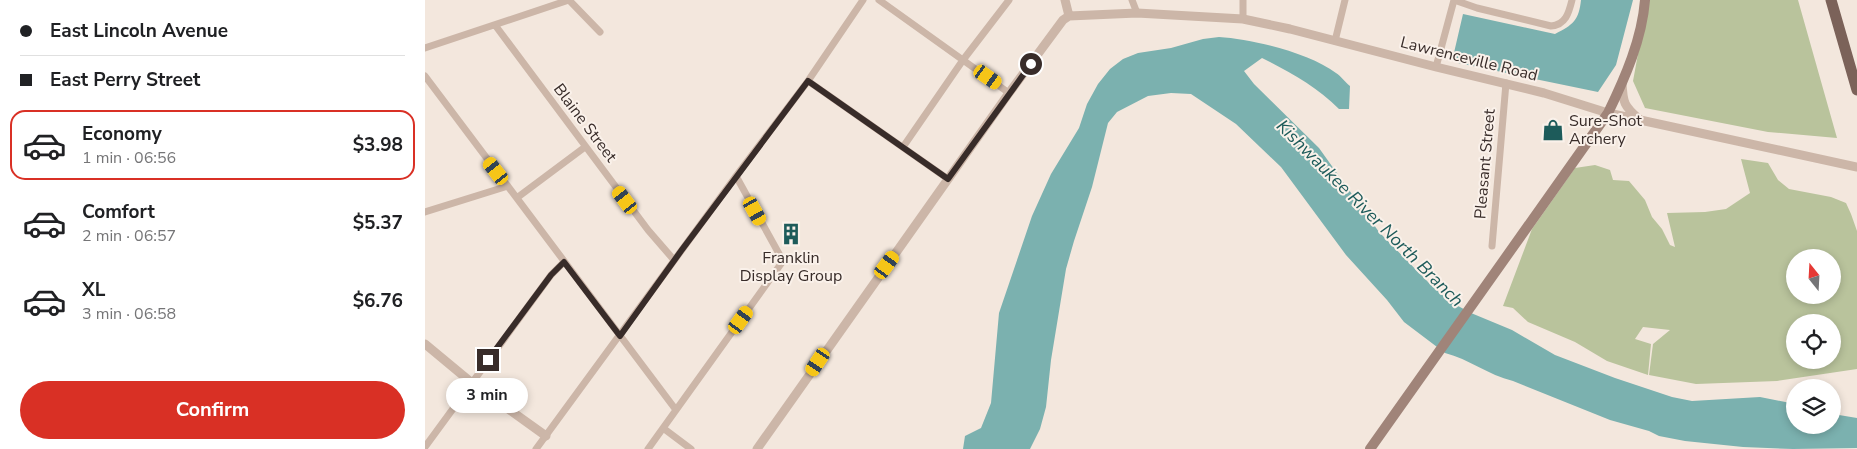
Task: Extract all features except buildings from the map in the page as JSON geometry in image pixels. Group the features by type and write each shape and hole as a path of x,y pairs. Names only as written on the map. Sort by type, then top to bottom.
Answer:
{"main road":[{"path":"1371,449 1608,113 1622,83 1640,31 1645,0"},
{"path":"1831,0 1857,90"}],"street":[{"path":"425,48 569,0 600,32"},
{"path":"536,449 808,81 863,0"},
{"path":"879,0 1009,92"},
{"path":"903,147 963,60 1009,0"},
{"path":"757,449 1009,92 1063,20 1069,16 1065,0"},
{"path":"1132,0 1137,13"},
{"path":"1243,0 1243,19"},
{"path":"1335,41 1345,0"},
{"path":"1436,68 1454,0 1496,13 1551,26 1563,22 1567,17 1572,0"},
{"name":"Lawrenceville Road","path":"1069,16 1137,13 1243,19 1436,68 1506,83 1641,121 1857,167"},
{"name":"Blaine Street","path":"495,25 648,230 674,260"},
{"path":"425,76 677,410"},
{"path":"808,81 948,179"},
{"name":"Pleasant Street","path":"1492,246 1506,83"},
{"path":"1622,83 1623,101 1627,109 1641,121"},
{"path":"517,198 585,147"},
{"path":"648,449 783,262 736,176"},
{"path":"425,212 508,186"},
{"path":"425,447 551,275 564,262"},
{"path":"425,344 472,383 546,436"},
{"path":"663,428 691,449"}],"green space":[{"path":"1648,0 1798,0 1837,138 1768,132 1645,108 1633,81"},
{"path":"1741,159 1768,163 1778,180 1789,189 1831,197 1846,203 1857,231 1857,369 1777,381 1696,384 1649,375 1653,344 1670,330 1643,327 1635,339 1651,344 1648,375 1607,361 1575,342 1528,322 1513,308 1503,306 1532,229 1575,168 1595,165 1610,170 1613,180 1629,181 1645,200 1652,217 1662,229 1670,245 1675,247 1667,213 1705,212 1726,209 1750,193"}],"water":[{"path":"1581,0 1633,0 1616,65 1598,92 1458,63 1453,57 1463,14 1555,34 1571,25 1579,12"},
{"path":"1232,38 1296,53 1325,66 1338,74 1350,86 1349,109 1339,109 1303,80 1262,58 1244,71 1254,84 1319,148 1379,232 1449,301 1471,313 1512,330 1555,355 1672,397 1692,401 1760,397 1786,402 1786,434 1841,434 1841,415 1857,418 1857,448 1793,449 1743,447 1685,441 1659,436 1649,431 1610,420 1495,375 1445,353 1404,322 1387,300 1346,255 1281,167 1236,124 1191,94 1171,93 1148,96 1117,112 1108,123 1092,187 1066,269 1051,360 1046,407 1040,429 1030,449 963,449 965,436 981,428 991,403 999,313 1032,216 1051,174 1079,128 1087,104 1098,84 1110,69 1123,59 1138,53 1171,48 1203,39"}],"place":[{"name":"Sure-Shot Archery","path":"1553,130"},
{"name":"Franklin Display Group","path":"791,234"}],"route":[{"path":"488,360 551,275 564,262 620,336 736,176 808,81 948,179 1031,64"}],"water label":[{"name":"Kishwaukee River North Branch","path":"1370,213"}]}
